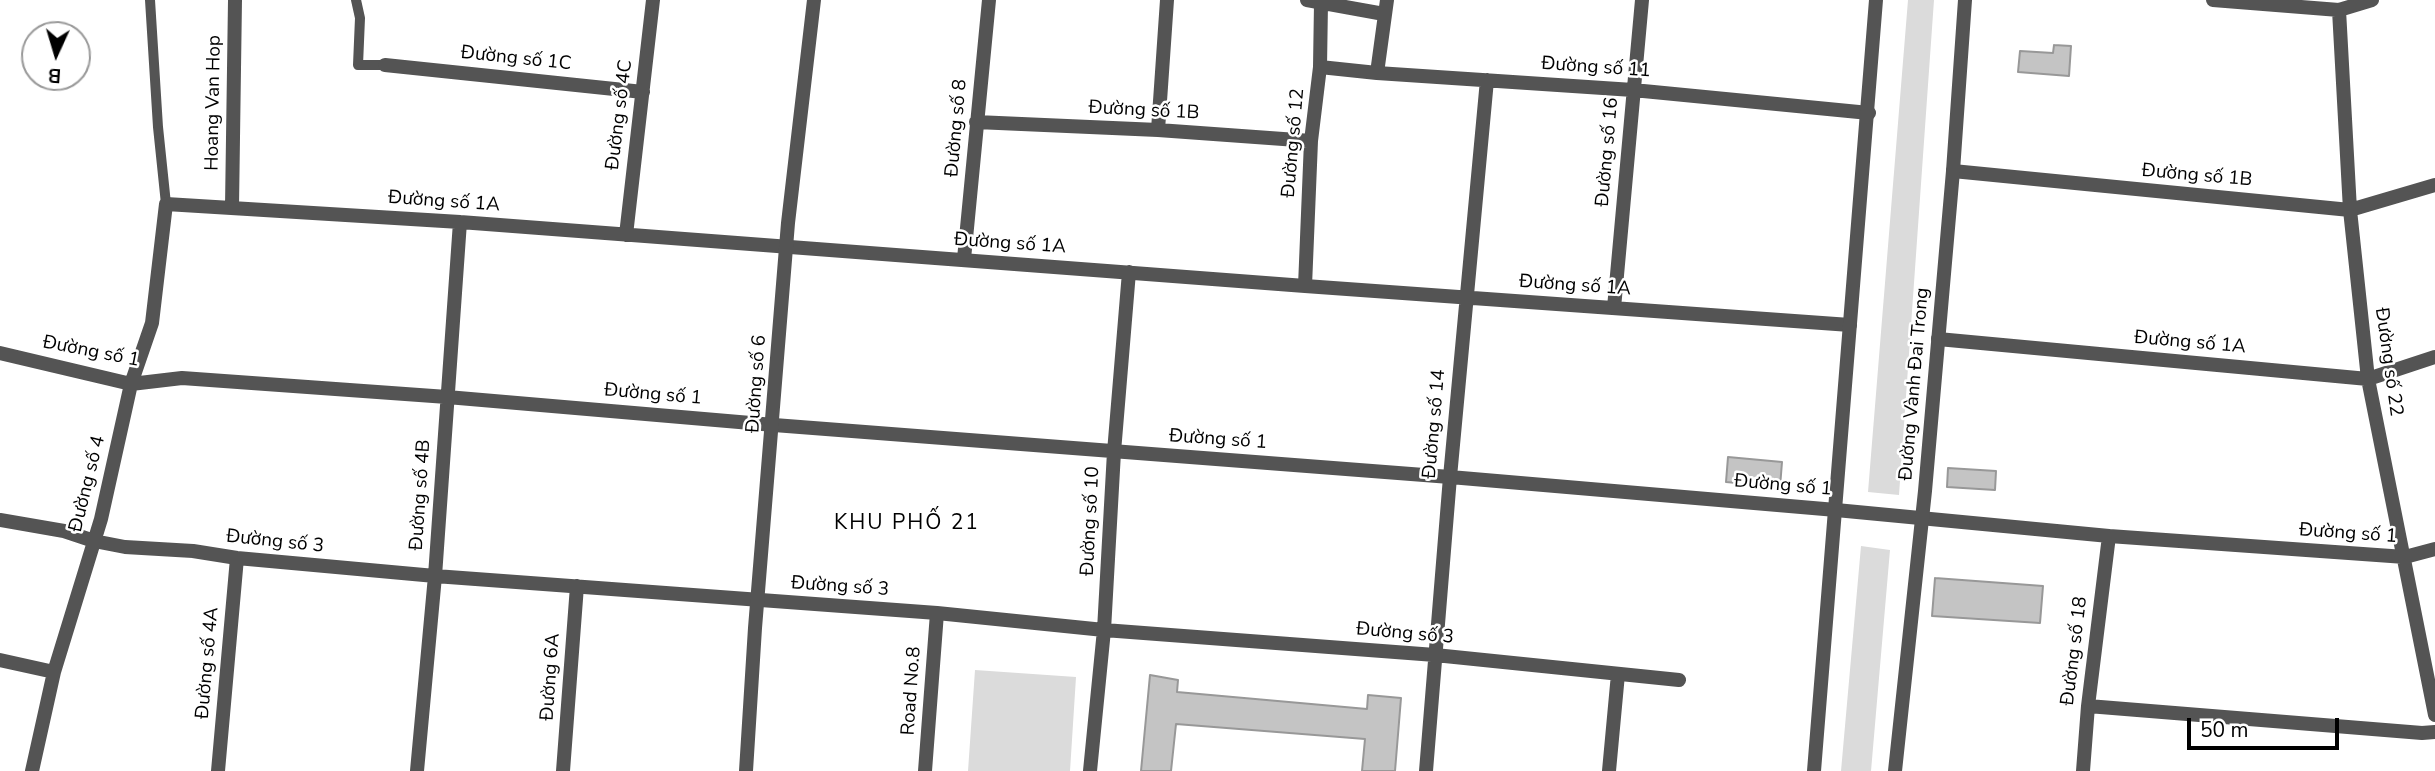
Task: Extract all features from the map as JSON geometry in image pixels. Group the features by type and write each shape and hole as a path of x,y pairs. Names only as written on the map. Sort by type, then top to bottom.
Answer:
{"street":[{"name":"Hoang Van Hop","path":"232,207 235,0"},
{"name":"Đường số 4C","path":"626,235 653,0"},
{"name":"Đường số 6","path":"746,771 786,247 814,0"},
{"name":"Đường số 8","path":"964,259 989,0"},
{"path":"1158,130 1167,0"},
{"name":"Đường số 16","path":"1614,308 1642,0"},
{"path":"1814,771 1876,0"},
{"name":"Đường Vành Đai Trong","path":"1895,771 1922,518 1953,171 1965,0"},
{"path":"2213,0 2339,9 2372,0"},
{"path":"1314,1 1385,7 1377,73"},
{"name":"Đường số 12","path":"1305,286 1311,141 1320,67 1314,1"},
{"name":"Đường số 22","path":"2339,9 2350,210 2368,379 2435,715"},
{"name":"Đường số 1C","path":"385,65 643,92"},
{"name":"Đường số 11","path":"1320,67 1633,90 1868,113"},
{"name":"Đường số 14","path":"1426,771 1465,298 1487,80"},
{"name":"Đường số 1B","path":"976,122 1158,130 1311,141"},
{"name":"Đường số 1B","path":"1953,171 2350,210 2435,186"},
{"name":"Đường số 1A","path":"166,204 460,222 1850,325"},
{"name":"Đường số 4","path":"32,771 54,672 94,541 131,384 152,323 166,204"},
{"name":"Đường số 4B","path":"417,771 435,576 460,222"},
{"name":"Đường số 10","path":"1090,771 1104,630 1114,452 1129,272"},
{"name":"Đường số 1A","path":"1938,339 2368,379 2435,357"},
{"name":"Đường số 1","path":"0,353 131,384 182,378 447,397 1450,477 2109,536 2405,557 2435,549"},
{"name":"Đường số 3","path":"0,520 64,531 125,547 193,551 236,558 1436,655 1679,680"},
{"name":"Đường số 18","path":"2083,771 2088,706 2109,536"},
{"name":"Đường số 4A","path":"218,771 236,558"},
{"name":"Đường 6A","path":"563,771 577,586"},
{"name":"Road No.8","path":"925,771 937,613"},
{"path":"0,660 54,672"},
{"path":"1609,771 1618,674"},
{"path":"2088,706 2435,732"}],"lane":[{"path":"150,0 166,204"},
{"path":"356,0 360,18 358,65 385,65"}],"shaded area":[{"path":"1908,0 1934,0 1899,495 1868,492"},
{"path":"1861,546 1890,550 1871,771 1841,771"},
{"path":"975,670 1076,677 1070,771 968,771"}],"building":[{"path":"2054,45 2071,46 2069,76 2018,72 2020,51 2053,53"},
{"path":"1728,457 1782,462 1780,487 1726,482"},
{"path":"1948,468 1996,471 1995,490 1947,487"},
{"path":"1935,578 2043,586 2040,623 1932,616"},
{"path":"1150,675 1178,680 1177,692 1367,709 1368,695 1401,698 1395,771 1362,771 1365,739 1176,724 1171,771 1141,771"}],"district":[{"name":"KHU PHỐ 21","path":"907,524"}]}
